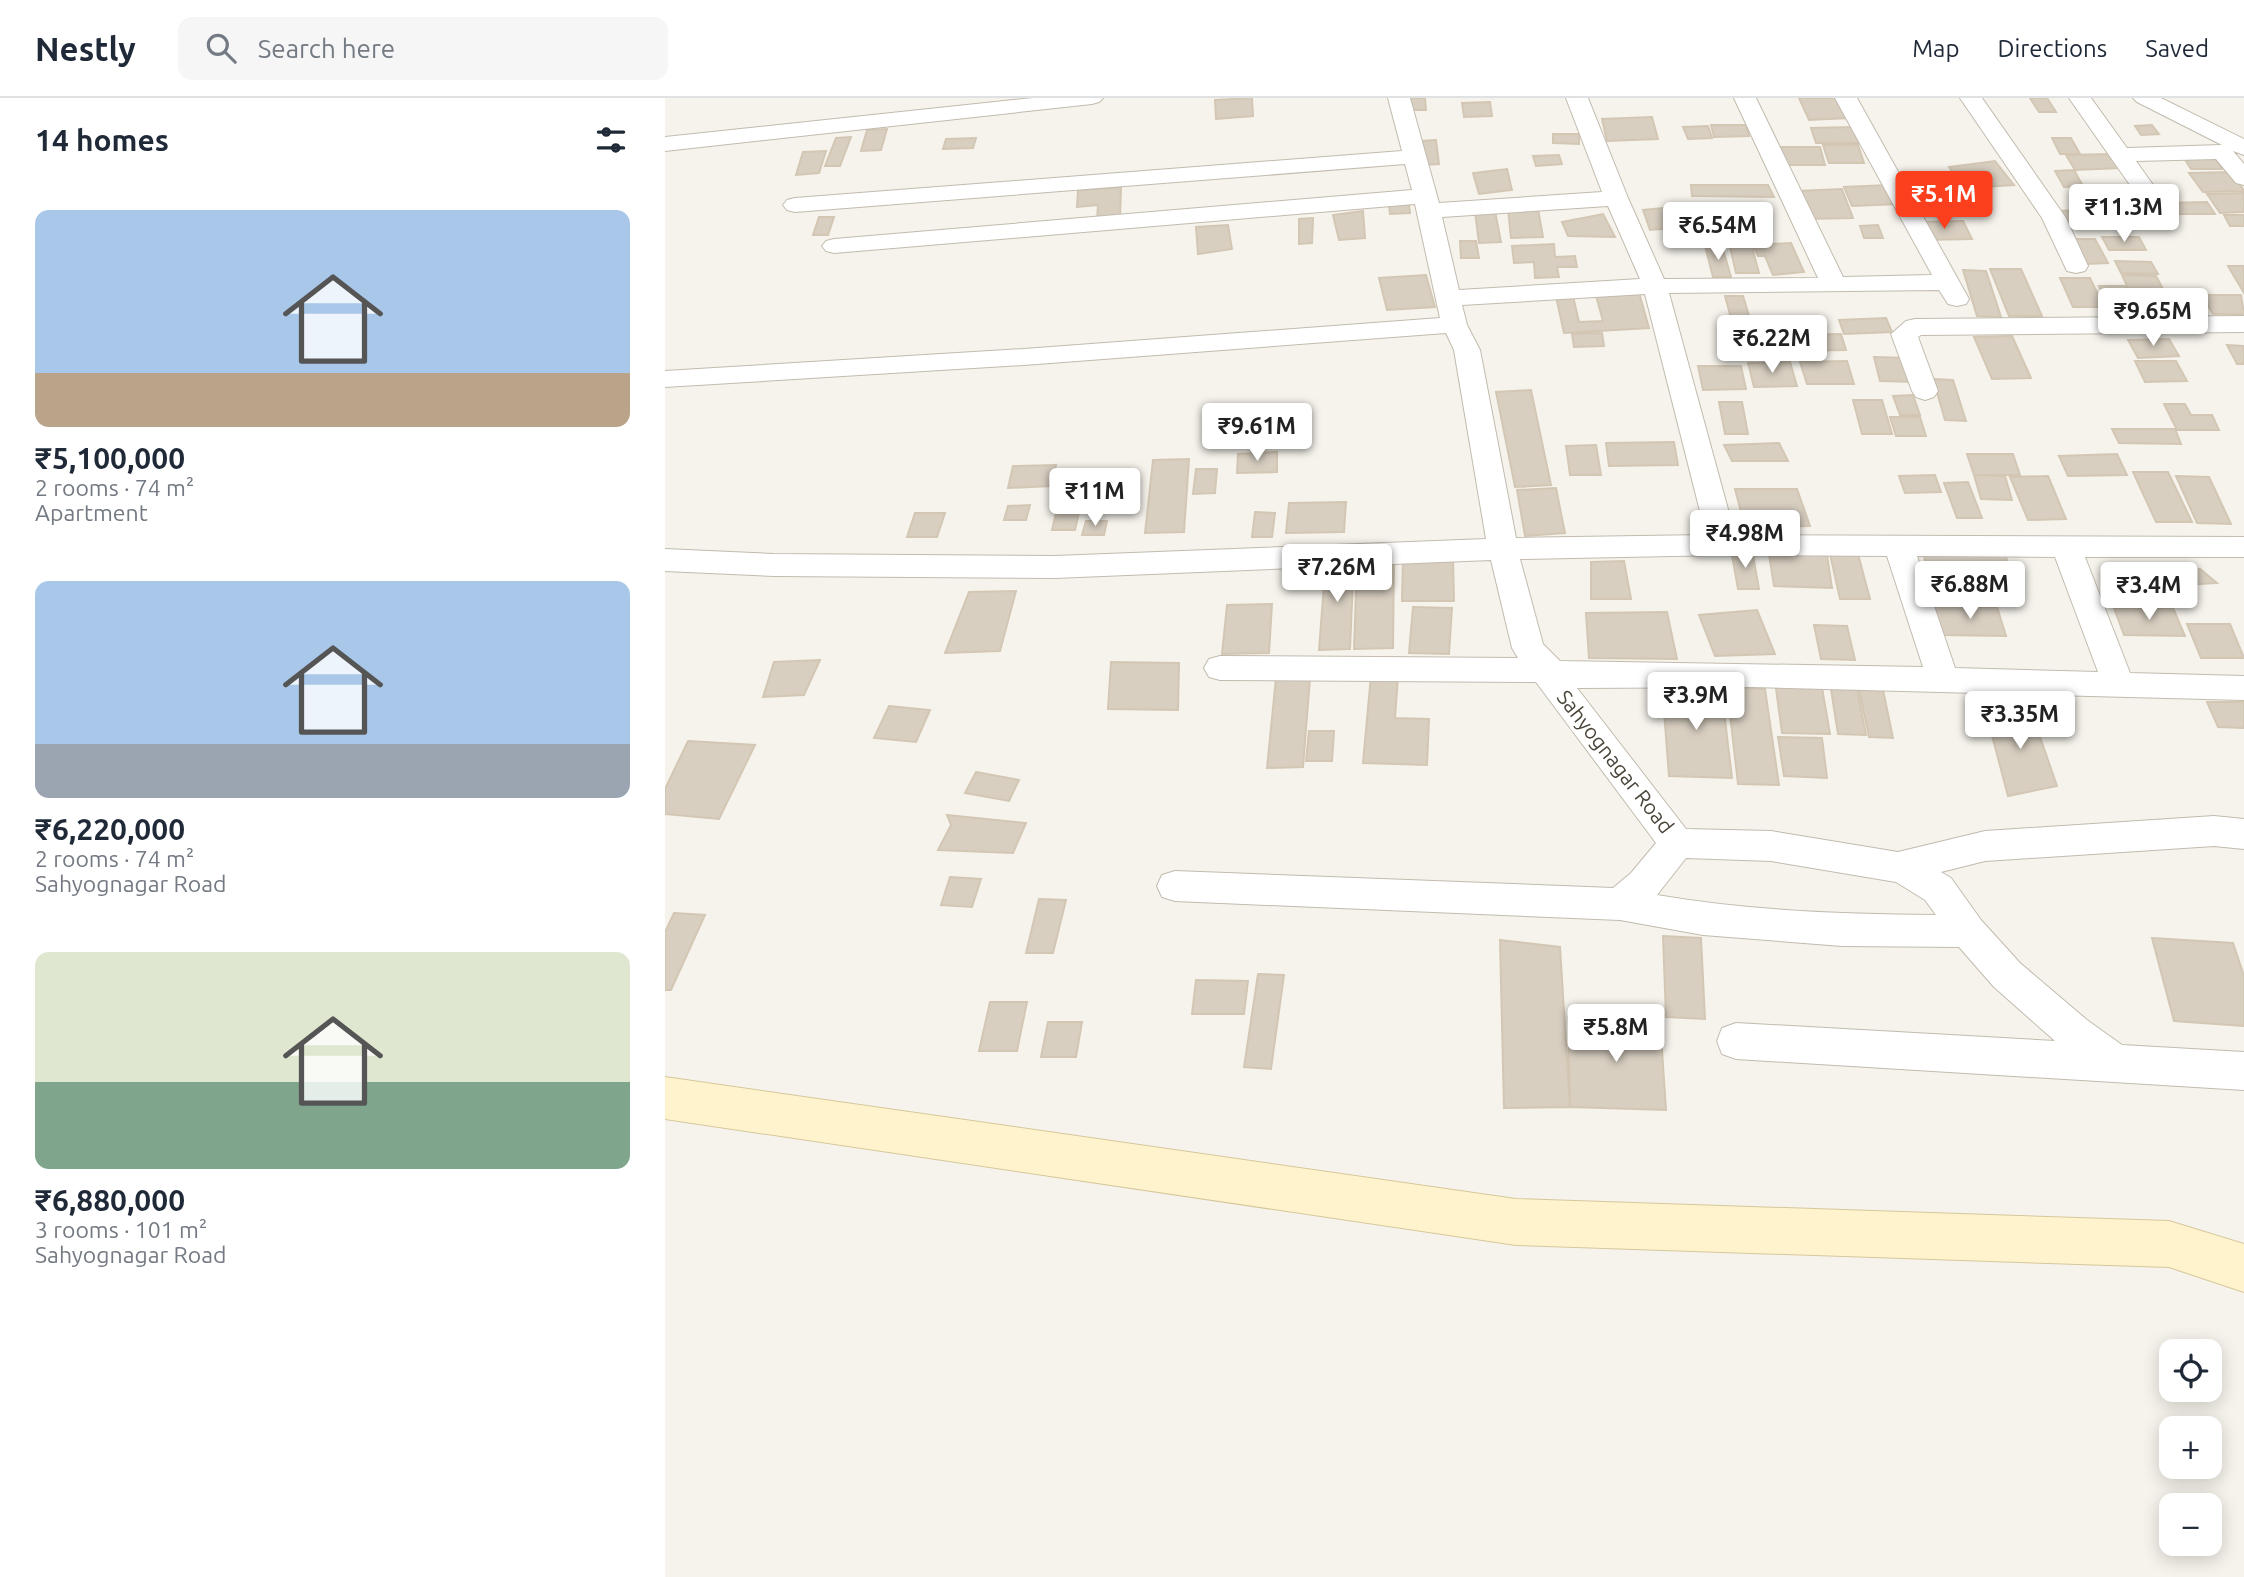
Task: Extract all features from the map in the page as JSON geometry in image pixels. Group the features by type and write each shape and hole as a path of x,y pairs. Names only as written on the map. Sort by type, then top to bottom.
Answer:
{"street":[{"path":"665,144 1092,98"},
{"name":"Sahyognagar Road","path":"1399,98 1427,203 1454,325 1467,350 1503,549 1523,636 1541,668 1677,843 1771,846 1898,867 1916,874 1938,889 1968,931 2007,975 2073,1033 2115,1063"},
{"path":"1577,98 1616,198 1655,286 1723,545"},
{"path":"1745,98 1834,285"},
{"path":"1846,98 1972,327"},
{"path":"1971,98 2054,218 2075,266"},
{"path":"2080,98 2166,220"},
{"path":"2144,98 2244,148"},
{"path":"2120,155 2222,152 2244,178"},
{"path":"795,205 1415,157"},
{"path":"834,246 1427,203 1616,198"},
{"path":"1448,298 1655,286 1948,282"},
{"path":"1925,391 1904,334 1908,330 1923,326 2244,324"},
{"path":"665,379 1024,357 1454,325"},
{"path":"665,560 774,565 1055,567 1503,549 1723,545 2244,547"},
{"path":"1899,546 1943,680"},
{"path":"2066,547 2119,685"},
{"path":"1220,668 1541,668 1554,673 1580,676 1753,676 2244,688"},
{"path":"1898,867 1985,846 2214,831 2244,834"},
{"path":"1620,904 1644,884 1677,843"},
{"path":"1175,886 1620,904 1703,919 1828,929 1968,931"},
{"path":"1736,1041 2244,1071"},
{"path":"665,1098 1516,1222 2169,1244 2244,1268"}],"building":[{"path":"1252,98 1253,116 1216,119 1215,100"},
{"path":"1409,98 1425,98 1426,110 1409,110"},
{"path":"1799,98 1839,98 1849,118 1809,120"},
{"path":"2030,98 2047,98 2056,112 2039,112"},
{"path":"1490,102 1492,116 1464,117 1462,103"},
{"path":"1652,117 1658,139 1607,141 1602,119"},
{"path":"1711,125 1746,125 1749,136 1714,137"},
{"path":"2152,125 2159,134 2141,135 2135,126"},
{"path":"1708,126 1712,138 1688,139 1683,127"},
{"path":"1854,127 1860,143 1816,143 1811,128"},
{"path":"887,129 881,150 861,151 867,130"},
{"path":"1553,134 1579,134 1579,144 1553,143"},
{"path":"851,137 840,166 825,166 836,138"},
{"path":"976,138 973,148 943,149 946,139"},
{"path":"2052,138 2071,138 2080,154 2060,154"},
{"path":"1436,140 1439,164 1424,165 1421,141"},
{"path":"1823,145 1858,145 1864,163 1829,163"},
{"path":"1779,147 1820,147 1825,165 1784,165"},
{"path":"826,151 819,173 796,175 803,152"},
{"path":"2112,154 2121,168 2075,170 2066,155"},
{"path":"1559,155 1562,164 1536,166 1533,156"},
{"path":"2184,158 2215,158 2222,169 2191,169"},
{"path":"1995,161 2014,185 1965,188 1949,167"},
{"path":"1507,169 1512,190 1479,194 1473,173"},
{"path":"2074,170 2083,186 2064,187 2055,171"},
{"path":"2233,172 2244,191 2203,192 2189,173"},
{"path":"1919,175 1926,188 1899,189 1892,176"},
{"path":"1691,185 1768,185 1774,197 1692,196"},
{"path":"1889,185 1898,204 1852,206 1844,187"},
{"path":"1121,187 1120,218 1097,220 1098,205 1077,207 1078,190"},
{"path":"1842,189 1853,218 1808,219 1797,191"},
{"path":"2244,193 2244,212 2220,213 2207,194"},
{"path":"2207,202 2215,214 2169,214 2163,203"},
{"path":"1409,204 1410,213 1390,214 1389,205"},
{"path":"1696,205 1711,225 1650,230 1643,210"},
{"path":"1508,209 1538,209 1543,237 1511,238"},
{"path":"2104,209 2111,220 2066,221 2060,211"},
{"path":"1363,211 1365,238 1339,240 1333,215"},
{"path":"1495,211 1501,242 1479,243 1475,212"},
{"path":"1603,214 1615,237 1568,236 1562,222"},
{"path":"2224,215 2244,215 2244,226 2230,226"},
{"path":"819,217 834,217 828,235 813,235"},
{"path":"1313,218 1312,243 1299,244 1299,219"},
{"path":"1963,221 1972,239 1925,240 1917,222"},
{"path":"1228,225 1232,249 1198,254 1196,227"},
{"path":"1878,225 1883,238 1864,238 1860,226"},
{"path":"2102,237 2139,237 2146,250 2109,250"},
{"path":"2073,239 2095,239 2108,263 2086,264"},
{"path":"1460,241 1476,241 1479,258 1461,258"},
{"path":"1791,243 1804,272 1773,275 1765,256 1758,256 1753,245"},
{"path":"1554,244 1555,257 1575,256 1577,267 1557,267 1559,277 1535,278 1534,262 1514,263 1512,246"},
{"path":"1705,246 1722,246 1731,277 1713,277"},
{"path":"1730,247 1752,247 1759,273 1736,273"},
{"path":"2115,261 2151,262 2158,274 2121,273"},
{"path":"2228,266 2244,266 2244,293"},
{"path":"1990,269 2021,269 2042,316 2009,316"},
{"path":"1963,270 1986,271 2001,317 1977,316"},
{"path":"1426,275 1435,307 1387,310 1379,278"},
{"path":"2122,275 2156,276 2163,289 2128,288"},
{"path":"2060,278 2090,278 2104,307 2073,307"},
{"path":"2099,286 2125,286 2135,307 2109,307"},
{"path":"1638,289 1649,328 1564,333 1556,297 1573,296 1579,322 1603,321 1595,292"},
{"path":"2202,295 2241,295 2244,314 2213,314"},
{"path":"1725,296 1743,296 1756,339 1737,340"},
{"path":"1886,318 1892,332 1844,334 1839,320"},
{"path":"1602,333 1604,346 1574,347 1572,334"},
{"path":"1841,334 1846,350 1792,351 1787,335"},
{"path":"2012,336 2031,378 1992,379 1974,337"},
{"path":"2169,339 2179,356 2138,358 2128,340"},
{"path":"2227,345 2244,346 2244,364 2237,364"},
{"path":"1874,357 1907,358 1914,382 1880,381"},
{"path":"1847,361 1854,384 1807,384 1800,362"},
{"path":"2135,361 2176,361 2187,381 2145,382"},
{"path":"1790,362 1797,386 1754,387 1748,363"},
{"path":"1698,366 1741,366 1746,389 1703,390"},
{"path":"1933,379 1953,380 1966,421 1945,420"},
{"path":"1531,390 1551,485 1515,487 1496,392"},
{"path":"1913,395 1920,415 1900,415 1893,396"},
{"path":"1853,400 1882,400 1892,434 1862,434"},
{"path":"1719,402 1742,402 1748,434 1725,434"},
{"path":"2164,404 2185,404 2191,415 2212,415 2219,430 2177,430"},
{"path":"1890,417 1920,417 1926,436 1896,436"},
{"path":"2112,429 2175,429 2181,444 2119,443"},
{"path":"1674,442 1678,465 1609,466 1606,443"},
{"path":"1779,443 1788,461 1732,461 1724,445"},
{"path":"1596,445 1601,475 1570,475 1566,446"},
{"path":"1277,452 1277,472 1237,473 1238,454"},
{"path":"1967,454 2013,454 2020,475 1974,475"},
{"path":"2117,454 2127,475 2068,476 2059,456"},
{"path":"1189,459 1184,532 1145,533 1153,460"},
{"path":"1056,465 1051,486 1008,488 1013,466"},
{"path":"1196,469 1217,469 1215,493 1193,494"},
{"path":"2133,472 2168,472 2192,522 2156,522"},
{"path":"1935,475 1941,492 1905,493 1899,476"},
{"path":"1974,475 2005,476 2012,500 1981,499"},
{"path":"2048,476 2066,519 2028,520 2010,477"},
{"path":"2176,476 2209,477 2231,524 2197,523"},
{"path":"1968,482 1982,518 1957,518 1944,483"},
{"path":"1556,488 1565,533 1525,536 1517,490"},
{"path":"1735,489 1797,489 1810,526 1745,527"},
{"path":"1346,502 1344,532 1286,533 1289,503"},
{"path":"1030,505 1026,520 1004,520 1008,506"},
{"path":"1079,512 1075,530 1052,530 1056,513"},
{"path":"1255,512 1275,513 1272,537 1252,537"},
{"path":"915,513 945,513 937,537 907,537"},
{"path":"1086,521 1107,521 1104,535 1082,535"},
{"path":"1731,550 1752,550 1759,589 1738,589"},
{"path":"1923,553 2005,554 2020,599 1936,599"},
{"path":"1769,554 1827,555 1832,588 1774,586"},
{"path":"1830,554 1858,554 1870,599 1840,599"},
{"path":"1354,557 1350,649 1319,650 1326,558"},
{"path":"1403,557 1453,557 1454,601 1402,601"},
{"path":"1357,561 1394,561 1393,648 1354,649"},
{"path":"1624,561 1631,599 1591,599 1591,562"},
{"path":"2146,567 2200,569 2217,583 2156,587"},
{"path":"1016,591 1000,651 945,653 969,592"},
{"path":"1272,604 1269,653 1222,654 1227,605"},
{"path":"1934,606 1997,607 2006,636 1941,635"},
{"path":"1413,607 1452,608 1449,654 1409,653"},
{"path":"2114,608 2173,608 2185,636 2124,635"},
{"path":"1757,610 1775,654 1715,656 1699,615"},
{"path":"1667,612 1677,659 1589,658 1586,613"},
{"path":"2187,624 2230,624 2244,658 2201,658"},
{"path":"1814,625 1847,626 1855,660 1821,659"},
{"path":"820,660 804,695 763,697 774,662"},
{"path":"1111,662 1179,663 1178,710 1108,709"},
{"path":"1371,675 1398,676 1395,718 1429,719 1427,765 1363,763"},
{"path":"1276,678 1310,678 1303,767 1267,768"},
{"path":"1775,681 1821,682 1830,734 1782,733"},
{"path":"1830,683 1856,684 1866,735 1838,734"},
{"path":"1858,684 1882,685 1893,738 1869,737"},
{"path":"1662,685 1721,686 1732,778 1669,776"},
{"path":"1727,688 1765,689 1779,785 1738,784"},
{"path":"2207,702 2244,702 2244,728 2218,727"},
{"path":"889,706 930,710 916,742 874,738"},
{"path":"2030,708 2057,786 2008,796 1985,709"},
{"path":"1309,731 1334,731 1332,761 1306,761"},
{"path":"1778,737 1822,738 1827,778 1784,776"},
{"path":"688,741 755,745 719,819 665,814 665,789"},
{"path":"976,772 1019,780 1009,801 965,793"},
{"path":"947,815 1026,823 1013,853 938,850 951,825"},
{"path":"950,877 981,879 972,907 941,905"},
{"path":"1039,899 1066,900 1053,953 1026,953"},
{"path":"674,913 705,915 671,990 665,990 665,932"},
{"path":"1663,936 1701,938 1705,1019 1666,1017"},
{"path":"2152,938 2233,943 2244,976 2244,1026 2174,1021"},
{"path":"1500,940 1560,947 1570,1107 1504,1108"},
{"path":"1258,974 1284,975 1271,1069 1244,1067"},
{"path":"1196,980 1248,981 1244,1014 1192,1014"},
{"path":"990,1002 1027,1002 1017,1051 979,1051"},
{"path":"1568,1017 1660,1020 1666,1110 1570,1107"},
{"path":"1048,1022 1082,1022 1076,1057 1041,1057"}]}
